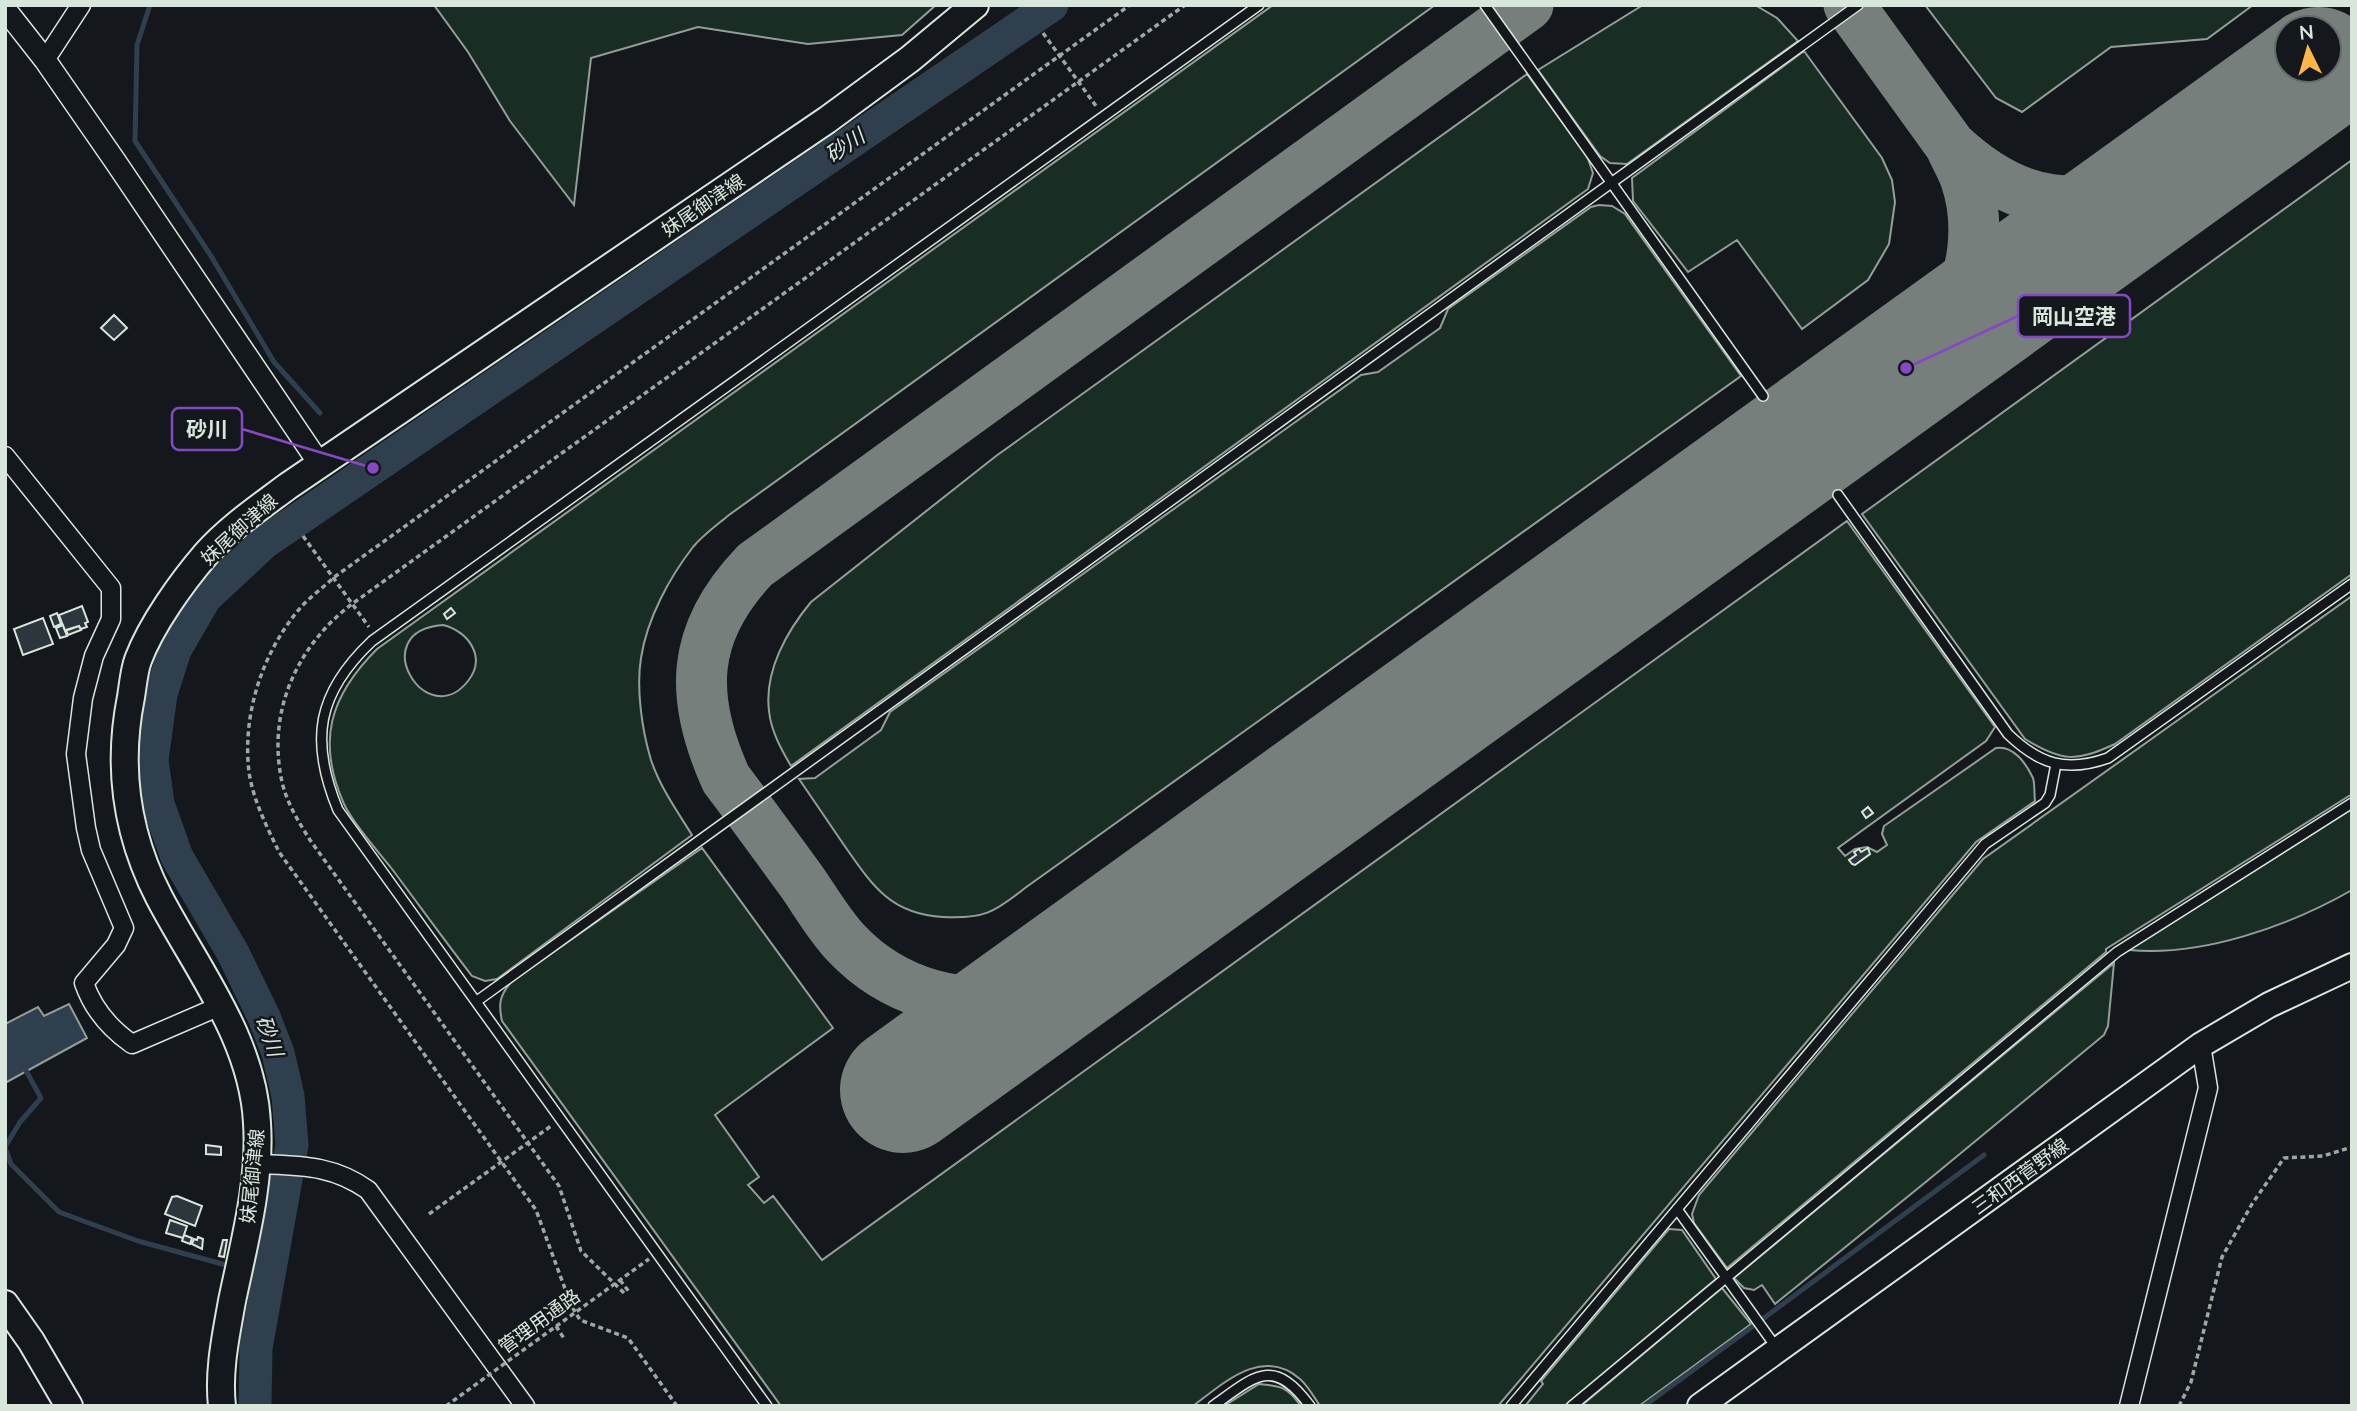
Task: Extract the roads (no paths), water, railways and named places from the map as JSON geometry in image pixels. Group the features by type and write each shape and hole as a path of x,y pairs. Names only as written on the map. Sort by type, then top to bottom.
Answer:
{"main road":[{"name":"妹尾御津線","path":"222,1406 220,1391 226,1330 249,1217 276,1165 257,1122 249,1071 220,1006 158,895 135,838 124,780 126,722 138,662 155,624 207,553 248,516 319,463 827,120 910,59 975,5"},
{"name":"三和西菅野線","path":"1700,1406 2201,1045 2269,1005 2352,966"},
{"path":"5,1304 31,1341 69,1406"}],"street":[{"path":"45,60 82,5"},
{"path":"5,9 45,60 319,463"},
{"path":"5,456 111,587 111,619 94,656 83,698 76,754 91,850 124,928 116,945 84,983 89,998 114,1032 132,1044 220,1006"},
{"path":"2129,1406 2208,1088 2201,1045"},
{"path":"276,1165 331,1170 350,1177 368,1190 525,1406"}],"lane":[{"path":"767,1406 338,810 328,785 320,732 326,709 338,679 353,659 376,638 1259,5"},
{"path":"1485,5 1763,396"},
{"path":"477,1001 1858,5"},
{"path":"1838,495 2008,734 2037,757 2056,764 2083,765 2108,758 2352,584"},
{"path":"1511,1406 1985,844 2045,803 2050,795 2056,764"},
{"path":"1572,1406 2118,952 2352,803"},
{"path":"1677,1209 1778,1350"},
{"path":"1213,1406 1248,1380 1262,1375 1278,1375 1295,1386 1310,1406"}],"water":[{"path":"69,1004 87,1038 5,1083 5,1024 38,1007 44,1016"}],"waterway":[{"path":"150,5 137,45 135,141 211,256 274,362 320,413"},
{"name":"砂川","path":"255,1406 256,1348 292,1145 288,1096 278,1053 264,1017 233,953 177,857 158,804 152,760 161,694 175,650 205,598 265,542 1052,5"},
{"name":"砂川","path":"369,463 373,468"},
{"path":"24,1067 41,1098 20,1122 5,1147 11,1164 59,1212 138,1241 226,1265"},
{"path":"1764,1318 1984,1155"},
{"path":"261,1275 268,1277"},
{"path":"1644,1406 1752,1327"}],"place":[{"name":"岡山空港","path":"1906,368"},
{"name":"砂川","path":"373,468"}]}
